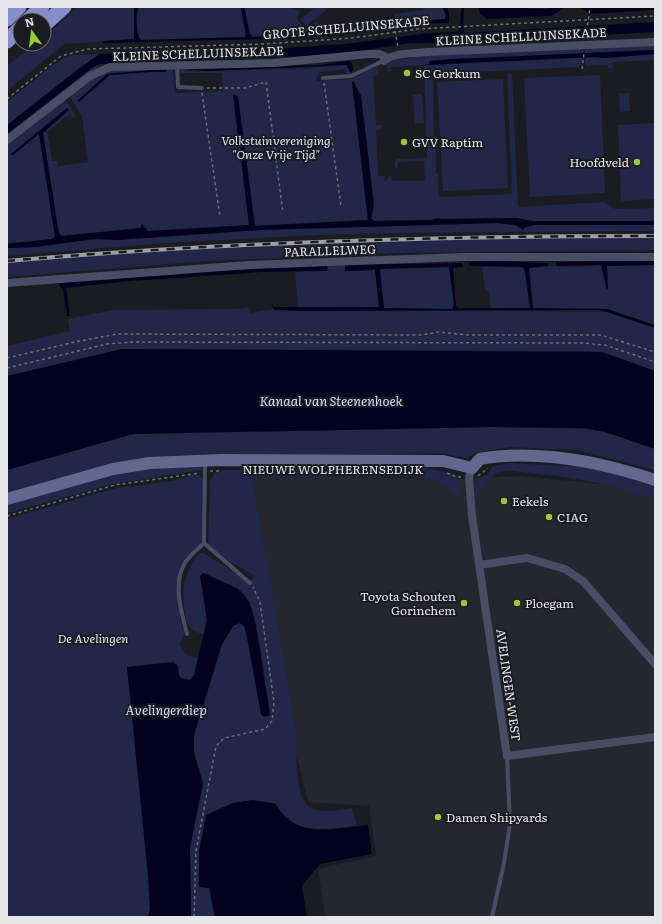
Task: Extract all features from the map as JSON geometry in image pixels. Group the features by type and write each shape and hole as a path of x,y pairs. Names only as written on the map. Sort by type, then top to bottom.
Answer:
{"highway":[{"path":"7,19 20,7"},
{"path":"52,18 64,7"}],"street":[{"name":"KLEINE SCHELLUINSEKADE","path":"7,140 99,70 110,67 313,60 369,54 380,54 385,60 428,52 655,42"},
{"name":"PARALLELWEG","path":"7,283 248,264 463,257 655,256"},
{"path":"471,472 475,464 485,458 541,457 592,462 655,480"},
{"name":"NIEUWE WOLPHERENSEDIJK","path":"7,500 113,469 145,463 205,466 443,461 471,472"},
{"name":"AVELINGEN-WEST","path":"471,472 479,565 507,756 655,737"},
{"path":"479,565 527,558 565,569 583,581 655,664"}],"lane":[{"path":"323,78 351,76 385,60"},
{"path":"177,65 178,87 202,88"},
{"path":"187,634 181,608 178,583 184,564 204,543 205,466"},
{"path":"204,543 250,583"},
{"path":"492,917 504,863 510,824 507,756"}],"path":[{"path":"586,38 590,7"},
{"name":"GROTE SCHELLUINSEKADE","path":"7,99 51,63 72,52 88,50 300,42 459,27 655,16"},
{"path":"395,32 398,47"},
{"path":"582,69 584,52"},
{"path":"323,78 341,206"},
{"path":"220,217 202,88 245,88 266,82 283,213"},
{"path":"7,358 104,336 165,333 422,335 438,332 468,335 601,335 655,352"},
{"path":"7,368 108,344 133,342 582,343 604,345 655,362"},
{"name":"NIEUWE WOLPHERENSEDIJK","path":"7,516 115,485 205,466 225,470"},
{"path":"443,471 456,477 471,472 480,476 492,466"},
{"path":"194,917 196,851 216,746 224,738 265,728 272,721 274,702 260,602 257,593 250,583"}],"shaded area":[{"path":"252,475 456,479 523,476 636,488 655,494 655,917 325,917 318,869 376,856 369,806 308,802 289,725"}],"green space":[{"path":"78,7 134,7 135,39 64,44 7,91 7,66 25,52 52,52 52,30"},
{"path":"139,7 241,7 246,35 244,38 141,40 138,34 137,24"},
{"path":"244,7 288,7 299,10 297,19 306,30 317,21 319,24 318,28 321,31 379,24 383,20 388,19 389,25 342,31 252,37"},
{"path":"292,7 330,7 306,26 300,19 313,9"},
{"path":"423,7 442,7 446,17 445,19 395,23 394,14 423,10"},
{"path":"655,45 655,50 585,53 586,48"},
{"name":"Volkstuinvereniging \"Onze Vrije Tijd\"","path":"583,48 583,54 429,62 434,64 583,57 580,67 433,74 434,147 436,147 436,174 438,174 439,197 512,194 507,74 512,74 518,207 605,202 615,209 655,208 655,221 532,221 507,218 374,221 371,218 374,205 361,96 353,81 368,220 148,231 143,226 140,228 62,236 57,230 43,133 69,109 39,134 55,237 52,239 7,243 7,143 64,98 76,116 73,118 70,114 47,132 52,161 57,161 58,166 88,162 82,116 69,95 107,70 173,69 175,93 223,91 222,73 181,73 179,70 184,69 186,71 299,69 347,65 351,75 349,75 344,69 319,72 316,81 352,79 378,66 379,75 373,76 376,125 382,125 382,129 376,130 378,176 384,176 385,182 391,175 392,181 425,181 424,161 398,162 398,168 395,168 395,161 397,159 427,158 424,65 391,67 391,71 387,72 387,63 390,61 424,56"},
{"path":"100,54 7,125 7,102 53,65 66,57 74,55"},
{"path":"655,54 655,60 612,62 613,68 608,68 607,65 585,66 585,57 605,58"},
{"path":"104,63 7,138 7,134 93,67"},
{"path":"600,75 605,193 530,197 524,78"},
{"path":"503,79 508,188 443,191 437,82"},
{"path":"619,93 629,93 630,111 620,112"},
{"path":"422,94 424,123 415,123 413,95"},
{"name":"Hoofdveld","path":"655,123 655,199 621,201 618,125"},
{"path":"497,223 515,225 524,230 524,228 533,225 655,225 655,231 317,235 166,243 7,256 7,248 36,247 95,239 116,240 261,230"},
{"path":"655,233 655,250 393,253 207,261 7,277 7,262 169,248 412,237"},
{"path":"526,264 574,267 601,265 603,267 606,289 608,288 607,266 655,265 655,325 607,309 532,308"},
{"path":"345,265 345,271 375,270 379,307 298,307 295,271 327,271 326,266"},
{"path":"482,266 524,268 530,308 491,308 489,291 485,291"},
{"path":"449,267 454,305 453,309 384,308 379,271 381,268"},
{"path":"247,307 250,313 274,309 608,312 655,328 655,371 610,355 590,351 122,349 7,376 7,346 70,331 68,319 113,310 238,309"},
{"path":"492,427 589,429 612,434 655,449 655,470 578,450 510,447 475,453 466,459 440,453 163,458 7,495 7,470 133,434"},
{"path":"509,463 583,467 619,475 655,487 655,499 593,482 506,471 499,472 491,477 485,484 476,500 477,479 488,474 492,467"},
{"path":"202,466 202,470 114,484 7,513 7,502 128,469"},
{"path":"425,468 456,474 461,502 444,485 433,480 426,479 408,477 252,477 297,737 297,766 299,787 302,797 313,809 327,811 352,808 357,826 333,829 311,829 301,827 283,815 276,804 257,801 232,804 207,815 199,851 206,886 210,889 215,917 191,917 190,847 203,781 194,753 194,735 222,644 233,626 240,623 244,626 247,637 262,716 270,712 257,631 249,602 243,593 230,584 205,573 203,589 206,611 206,626 204,635 190,628 188,625 183,596 185,581 190,568 199,553 203,553 250,582 255,576 208,549 210,481 214,474 223,470"},
{"name":"De Avelingen","path":"195,474 199,475 203,479 203,536 200,545 193,552 180,574 180,617 184,634 180,644 187,654 192,657 199,658 196,672 190,680 180,677 156,917 7,917 7,519 117,488 173,481"}],"water":[{"path":"134,7 139,7 137,24 138,34 141,40 245,37 246,35 241,7 244,7 252,37 385,27 360,33 303,38 103,43 103,41 134,39"},
{"path":"442,7 447,7 449,13 449,23 404,24 404,22 445,19 446,14"},
{"path":"462,7 464,7 463,30 465,33 655,22 655,32 469,42 410,43 352,52 307,56 101,64 93,67 7,134 7,125 100,54 286,48 345,44 421,34 455,32 459,30"},
{"path":"478,7 547,9 550,7 566,7 551,16 487,19 480,13"},
{"path":"578,7 655,7 655,10 591,14"},
{"path":"655,50 655,54 605,58 594,57 428,65 430,61 453,59"},
{"path":"349,61 352,63 353,71 350,72 347,65 211,71 183,70 318,65"},
{"path":"167,70 165,72 110,75 79,102 77,101 107,74"},
{"path":"353,81 361,96 374,205 371,218 374,221 431,220 438,218 517,218 532,221 655,221 655,225 533,225 524,228 524,230 515,225 497,223 261,230 116,240 95,239 36,247 7,248 7,244 52,239 55,237 39,134 13,155 11,154 67,108 69,110 43,133 59,234 62,236 140,228 142,224 148,231 249,225 233,95 238,96 255,226 368,220"},
{"path":"495,261 548,263 548,266 529,268 533,308 607,309 655,325 655,328 601,310 307,311 275,310 271,302 274,307 379,307 375,270 345,271 345,265 462,263 463,267 453,268 456,306 458,308 530,308 525,270 522,267 469,266 469,262","holes":["449,267 454,305 452,309 384,308 380,269"]},
{"path":"655,261 655,265 607,266 607,290 601,265 557,266 556,264 556,262"},
{"path":"326,266 328,268 327,271 262,272 130,281 66,288 70,316 67,316 63,290 59,285 60,283 99,279 108,280 114,277 148,274"},
{"name":"Kanaal van Steenenhoek","path":"122,349 602,352 655,371 655,449 605,432 584,428 492,427 133,434 7,470 7,376"},
{"name":"Avelingerdiep","path":"203,573 238,589 250,603 256,626 270,715 264,717 261,714 247,637 244,626 240,623 233,626 222,644 194,735 194,753 203,784 190,847 191,916 148,917 150,909 148,876 127,667 173,662 178,666 179,676 182,679 190,680 194,675 207,620 200,576"},
{"path":"253,800 276,804 284,815 294,823 304,827 329,829 368,825 372,854 320,864 302,886 307,917 215,917 209,888 199,887 199,851 206,815 233,803"}],"railway":[{"path":"7,261 88,254 331,241 493,237 655,236"}],"place":[{"name":"SC Gorkum","path":"407,73"},
{"name":"GVV Raptim","path":"404,142"},
{"name":"Hoofdveld","path":"637,162"},
{"name":"Eekels","path":"504,501"},
{"name":"CIAG","path":"549,517"},
{"name":"Toyota Schouten Gorinchem","path":"464,603"},
{"name":"Ploegam","path":"517,603"},
{"name":"Damen Shipyards","path":"438,817"}]}
